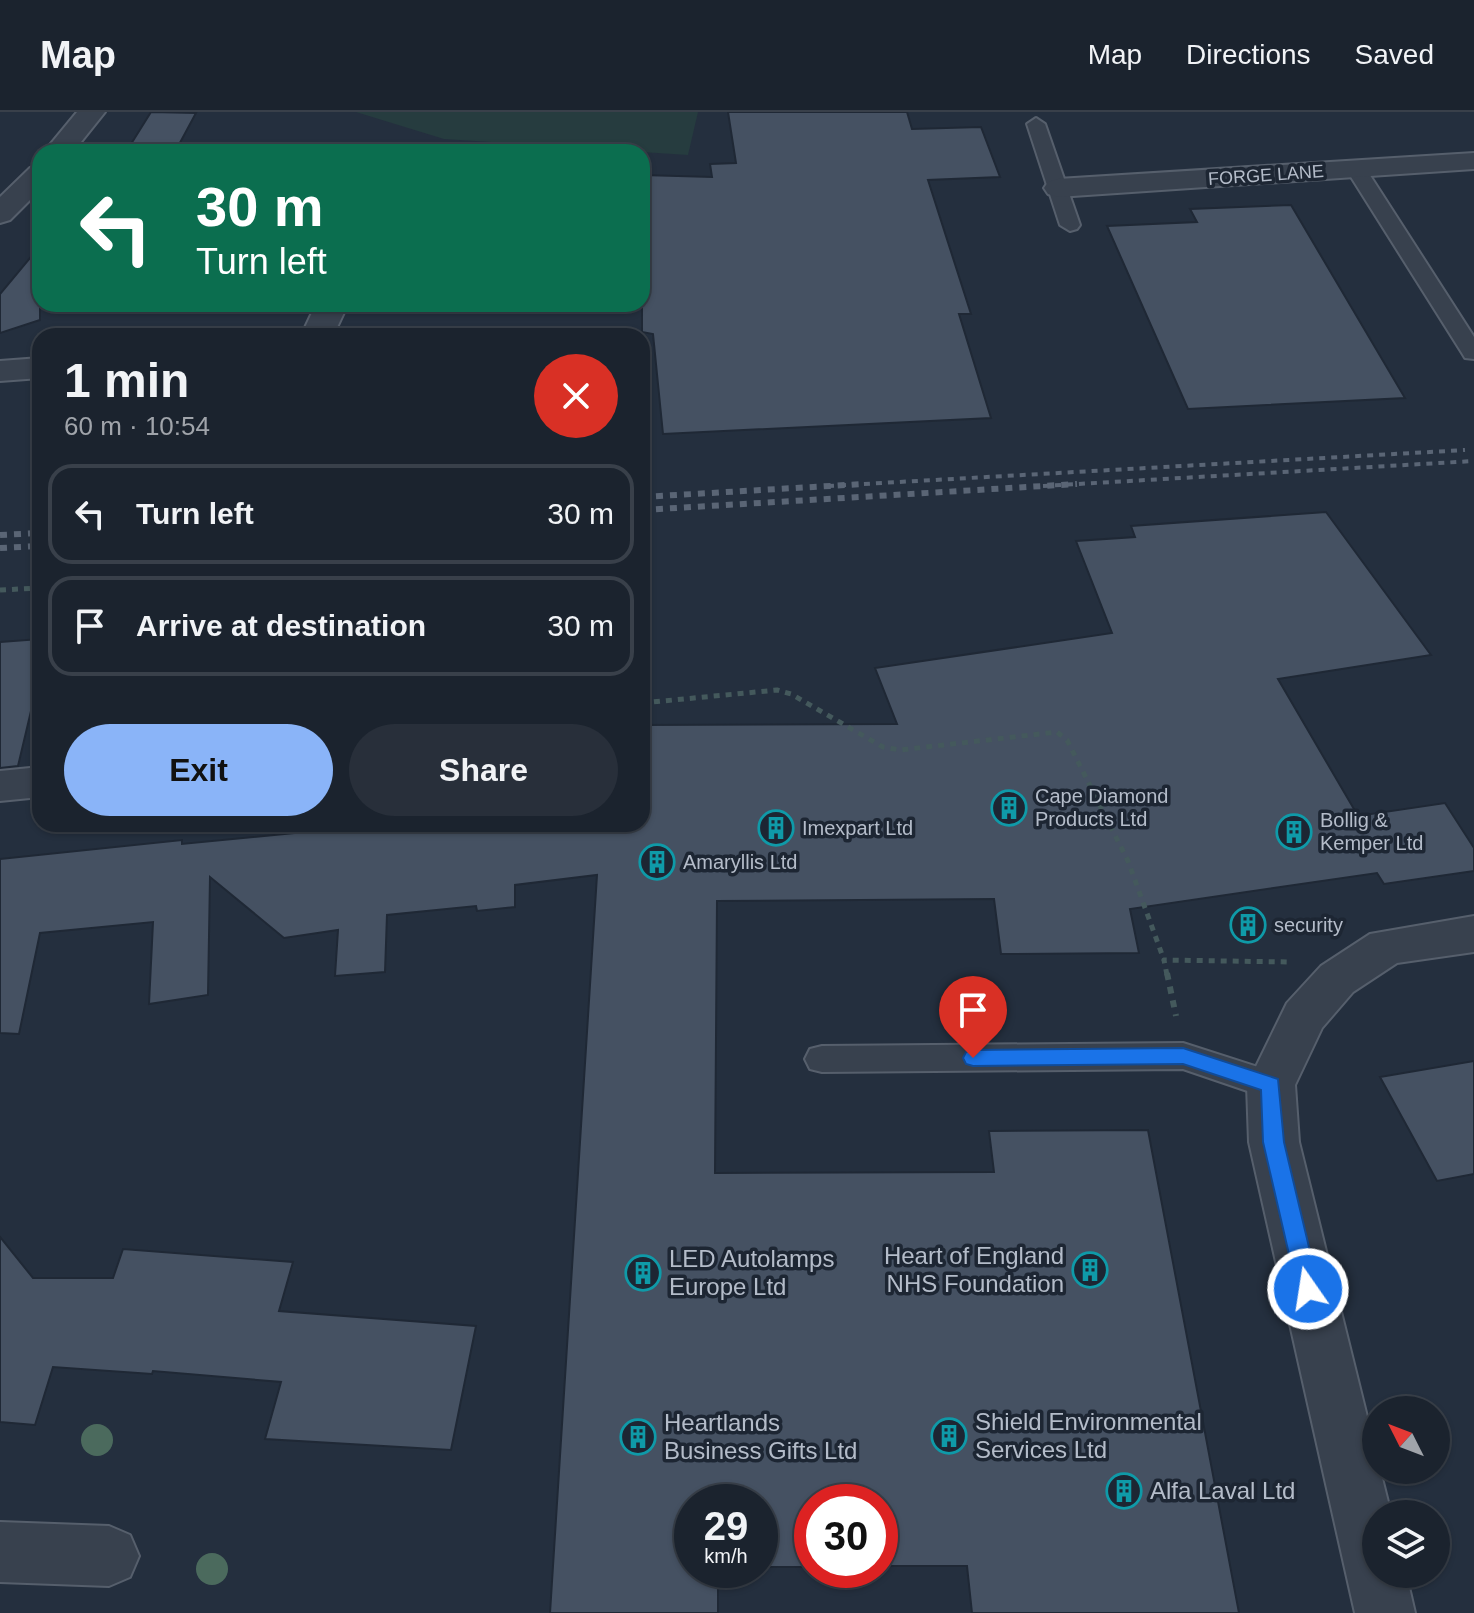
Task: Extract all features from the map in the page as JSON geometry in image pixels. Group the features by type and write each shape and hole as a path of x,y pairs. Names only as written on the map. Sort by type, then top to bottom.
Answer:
{"street":[{"path":"65,144 91,112"},
{"name":"FORGE LANE","path":"1058,188 1474,161"},
{"path":"0,214 32,182"},
{"path":"0,371 32,369"},
{"path":"0,786 32,783"},
{"path":"1385,1613 1274,1142 1271,1085 1304,1016 1337,979 1386,947 1474,934"},
{"path":"0,1552 109,1556"}],"lane":[{"path":"1036,124 1070,225"},
{"path":"1356,169 1473,353"},
{"path":"822,1059 1183,1056 1271,1085"}],"path":[{"path":"0,590 32,588"},
{"path":"650,702 777,690 791,694 883,747 900,750 1057,732 1067,740 1128,861 1164,960 1183,1056"},
{"path":"1164,960 1362,963"}],"green space":[{"path":"356,112 698,112 688,155 650,153 650,144 520,144 444,139"}],"building":[{"path":"151,112 196,113 179,144 131,144"},
{"path":"728,112 907,112 912,129 981,127 1000,177 928,180 971,314 959,314 991,418 663,434 653,334 650,333 650,328 642,328 642,312 650,312 650,175 712,177 710,164 736,163"},
{"path":"1291,205 1405,398 1188,409 1107,226 1197,222 1190,209"},
{"path":"32,256 32,312 40,312 40,320 0,333 0,294"},
{"path":"1326,512 1431,655 1278,679 1358,816 1445,803 1474,848 1474,871 1384,884 1377,873 1130,909 1139,953 1001,954 994,899 717,901 715,1173 994,1172 989,1131 1148,1130 1239,1613 972,1613 967,1566 898,1566 898,1484 794,1484 794,1567 778,1567 778,1484 674,1484 674,1588 718,1588 718,1613 550,1613 597,875 515,885 515,907 477,911 476,906 387,915 385,972 335,976 338,930 284,938 210,877 208,995 149,1004 153,922 40,933 19,1034 0,1033 0,859 182,840 182,844 304,832 650,832 650,725 897,724 875,668 1112,633 1076,541 1135,537 1131,526"},
{"path":"32,640 32,707 18,766 0,768 0,642"},
{"path":"1474,1061 1474,1174 1437,1181 1380,1077"},
{"path":"0,1237 33,1278 113,1278 123,1249 293,1262 279,1311 476,1326 451,1450 265,1439 281,1382 153,1371 152,1374 53,1367 35,1425 0,1422"}],"railway":[{"path":"853,485 1465,450"},
{"path":"1061,485 1474,461"},
{"path":"853,485 863,484"},
{"path":"1061,485 1077,484"},
{"path":"650,497 853,485"},
{"path":"828,486 853,485"},
{"path":"650,510 1061,485"},
{"path":"1043,486 1061,485"},
{"path":"0,535 32,533"},
{"path":"0,548 32,546"}],"place":[{"name":"Cape Diamond Products Ltd","path":"1009,808"},
{"name":"Imexpart Ltd","path":"776,828"},
{"name":"Bollig & Kemper Ltd","path":"1294,832"},
{"name":"Amaryllis Ltd","path":"657,862"},
{"name":"security","path":"1248,925"},
{"name":"Heart of England NHS Foundation","path":"1090,1270"},
{"name":"LED Autolamps Europe Ltd","path":"643,1273"},
{"name":"Shield Environmental Services Ltd","path":"949,1436"},
{"name":"Heartlands Business Gifts Ltd","path":"638,1437"},
{"name":"Alfa Laval Ltd","path":"1124,1491"}],"route":[{"path":"973,1058 1183,1056 1271,1085 1274,1142 1308,1289"}]}
